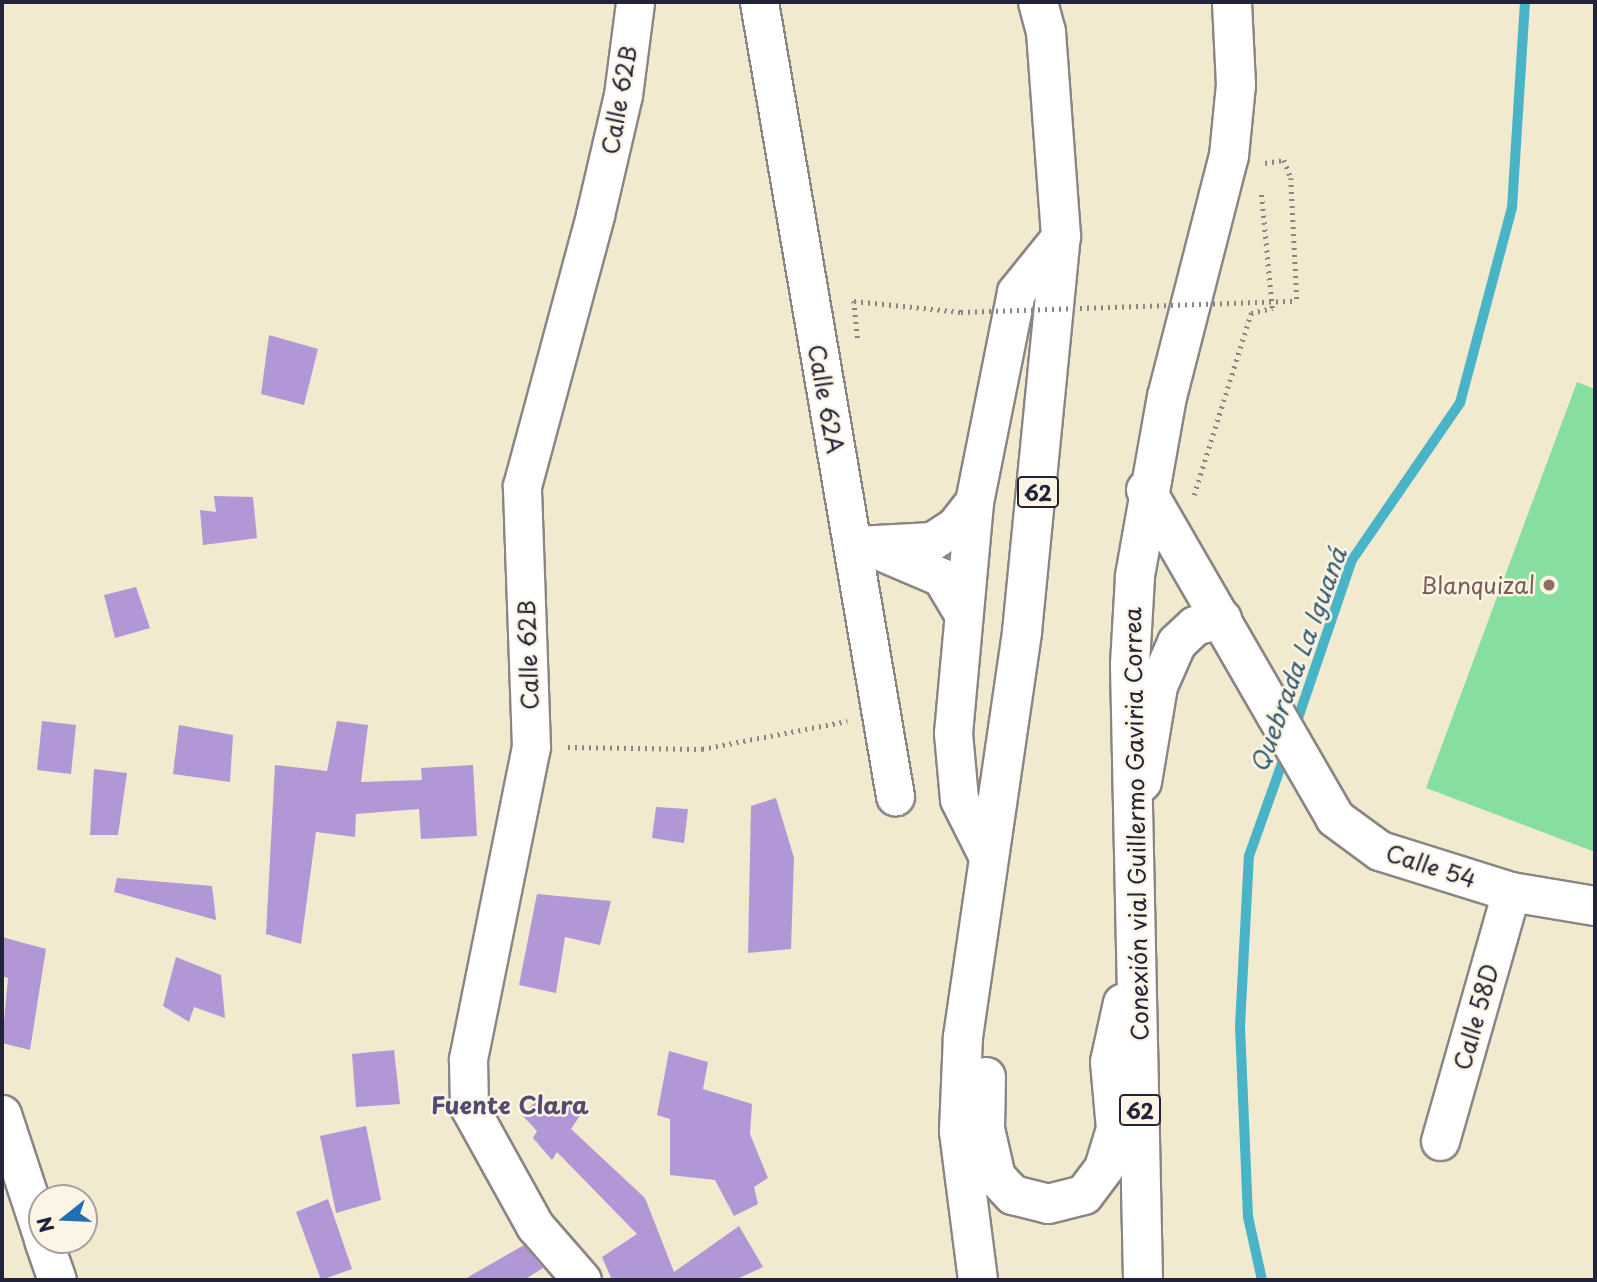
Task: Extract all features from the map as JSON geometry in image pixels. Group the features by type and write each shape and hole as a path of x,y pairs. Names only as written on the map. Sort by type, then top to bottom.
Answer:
{"main road":[{"name":"Conexión vial Guillermo Gaviria Correa","path":"1143,1280 1130,664 1146,490 1221,208 1236,85 1229,8"},
{"name":"62","path":"978,1280 959,1131 986,853 1022,632 1061,236 1044,12"},
{"name":"Calle 54","path":"1146,490 1335,818 1380,851 1511,892 1595,905"},
{"path":"1133,838 1158,686 1177,643 1195,626 1222,619"},
{"path":"977,949 986,1012 985,1129 996,1177 1013,1195 1048,1205 1084,1195 1104,1168 1116,1129 1110,1062 1136,940"}],"street":[{"name":"Calle 62B","path":"582,1280 535,1226 469,1107 467,1059 531,747 522,486 602,188 635,2"},
{"name":"Calle 62A","path":"759,2 827,406 857,545 895,796"},
{"path":"986,853 957,786 953,733 974,502 1016,292 1061,236"},
{"path":"857,545 932,541 955,526 974,502"},
{"path":"857,545 941,577 962,612"},
{"name":"Calle 58D","path":"1440,1141 1511,892"},
{"path":"2,1114 28,1193"},
{"path":"48,1254 57,1280"}],"path":[{"path":"854,301 975,312 1297,301 1292,178 1284,160 1274,157 1262,171"},
{"path":"1192,509 1251,313 1272,308 1260,179"},
{"path":"531,747 702,749 882,715"}],"green space":[{"name":"Blanquizal","path":"1577,382 1595,389 1595,852 1426,788"}],"building":[{"path":"269,335 318,349 304,405 261,394"},
{"path":"214,496 253,497 257,538 203,545 200,510 216,512"},
{"path":"136,587 150,628 115,638 104,595"},
{"path":"42,721 76,725 71,774 37,770"},
{"path":"337,721 368,725 361,782 422,780 421,768 473,765 477,836 421,839 419,809 356,814 355,837 316,832 301,944 266,934 275,765 327,771"},
{"path":"179,725 233,735 230,782 173,774"},
{"path":"94,769 127,773 118,835 90,835"},
{"path":"776,798 794,858 791,949 748,953 751,806"},
{"path":"656,807 688,809 684,843 652,838"},
{"path":"117,878 212,886 216,920 114,892"},
{"path":"537,894 611,901 600,945 565,937 556,993 519,985"},
{"path":"2,937 46,949 30,1050 2,1043 8,978 2,976"},
{"path":"176,957 221,975 225,1018 194,1007 189,1022 163,1006"},
{"path":"394,1050 400,1104 356,1107 352,1054"},
{"path":"669,1051 708,1062 703,1089 752,1104 750,1134 768,1178 754,1187 758,1204 734,1216 715,1180 670,1175 670,1119 657,1115"},
{"path":"539,1098 550,1108 555,1098 581,1114 571,1129 645,1198 674,1272 739,1226 763,1267 735,1280 612,1280 602,1257 637,1234 557,1152 552,1160 533,1138 537,1131 522,1115"},
{"path":"366,1126 381,1200 336,1213 320,1136"},
{"path":"328,1199 352,1269 321,1280 296,1212"},
{"path":"524,1245 543,1268 524,1280 463,1280"}],"waterway":[{"name":"Quebrada La Iguaná","path":"1295,727 1352,560 1460,403 1512,208 1525,2"},
{"name":"Quebrada La Iguaná","path":"1262,1280 1248,1217 1240,1026 1249,856 1286,752"}],"place":[{"name":"Blanquizal","path":"1549,585"}],"district":[{"name":"Fuente Clara","path":"510,1105"}]}
